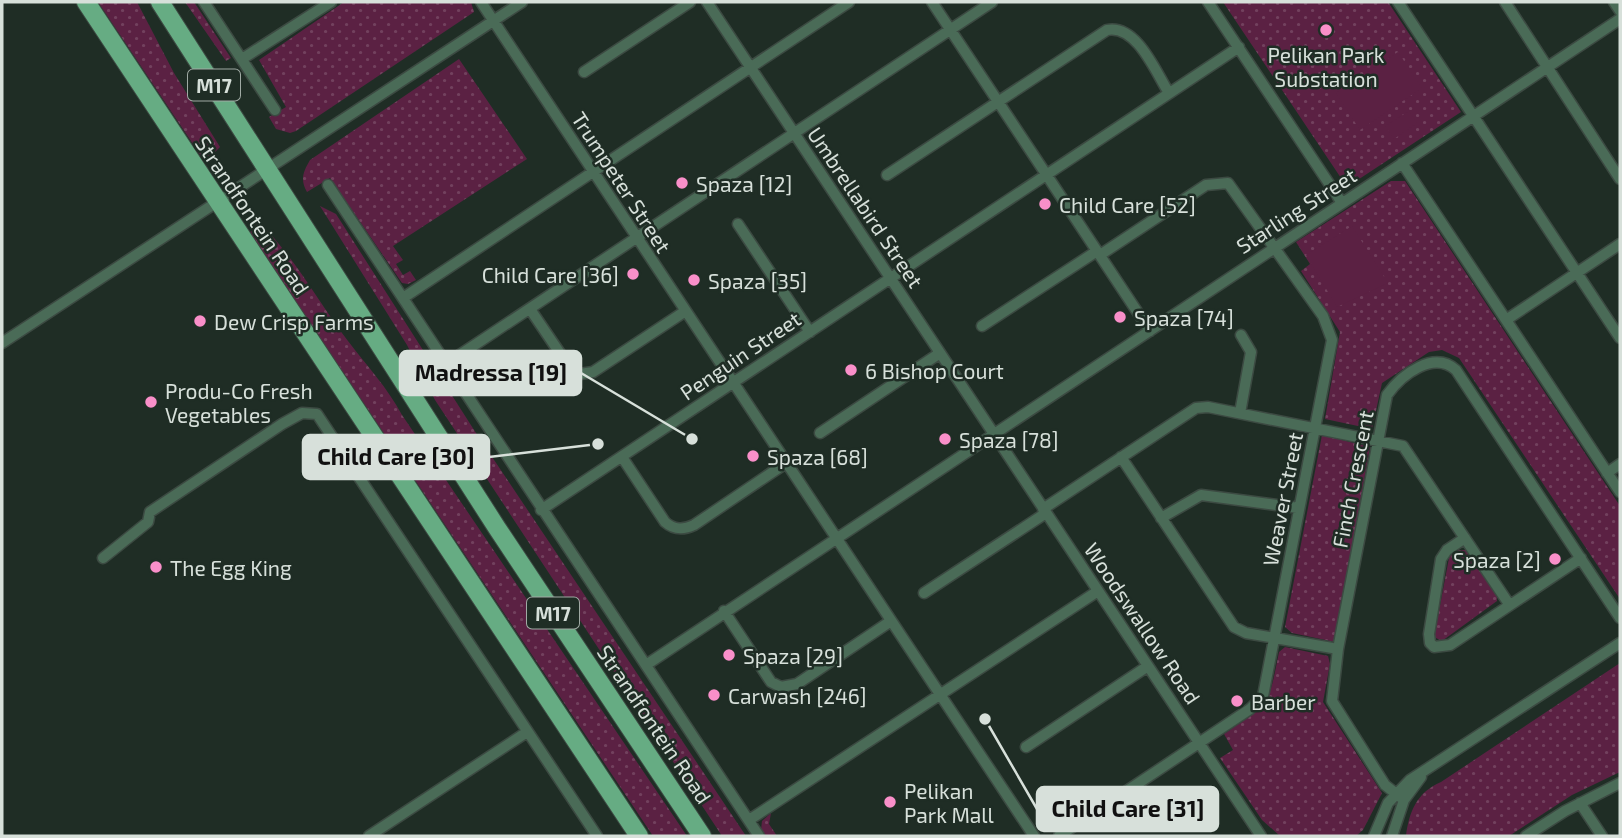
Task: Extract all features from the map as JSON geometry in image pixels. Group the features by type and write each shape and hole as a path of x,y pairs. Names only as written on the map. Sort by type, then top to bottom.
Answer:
{"main road":[{"name":"Strandfontein Road","path":"86,2 639,836"},
{"name":"Strandfontein Road","path":"160,2 497,528 702,836"}],"street":[{"path":"204,2 275,110"},
{"path":"242,59 331,2"},
{"name":"Trumpeter Street","path":"481,2 684,312 1034,836"},
{"path":"2,343 523,2"},
{"path":"584,72 690,2"},
{"name":"Umbrellabird Street","path":"707,2 994,435"},
{"path":"403,298 849,2"},
{"path":"932,2 1150,331"},
{"path":"446,364 992,2"},
{"path":"1208,2 1342,203"},
{"path":"1398,2 1620,338"},
{"path":"1505,2 1620,179"},
{"path":"1614,2 1620,11"},
{"name":"Starling Street","path":"646,664 1620,19"},
{"path":"887,175 998,100 1095,38 1115,29 1128,33 1169,93"},
{"name":"Penguin Street","path":"541,510 1239,47"},
{"path":"1402,163 1620,492"},
{"name":"Weaver Street","path":"1059,836 1251,709 1263,696 1331,334 1309,294 1236,192 1222,182 1206,185 1098,253"},
{"name":"Strandfontein Road","path":"328,185 759,836"},
{"path":"738,224 810,332"},
{"path":"1506,320 1620,244"},
{"path":"982,326 1098,253"},
{"path":"530,309 572,371 580,374 593,372 684,312"},
{"path":"1240,413 1251,352 1241,335"},
{"path":"820,433 940,353"},
{"name":"Finch Crescent","path":"1400,796 1385,785 1332,701 1338,649 1387,394 1393,386 1431,361 1448,363 1620,618"},
{"path":"924,593 1196,408 1240,413 1403,446 1509,604"},
{"path":"103,558 148,522 150,512 282,424 302,413 314,412 427,577 597,836"},
{"name":"Woodswallow Road","path":"994,435 1263,835"},
{"path":"622,457 665,522 679,529 694,525 786,463"},
{"path":"1121,457 1234,628 1246,633 1338,649"},
{"path":"1607,472 1620,464"},
{"path":"1161,518 1186,501 1201,495 1299,508"},
{"path":"1465,538 1447,550 1441,559 1430,643 1438,648 1450,645 1580,558"},
{"path":"749,820 1098,590"},
{"path":"724,611 771,682 781,687 797,684 891,621"},
{"path":"1374,836 1383,812 1426,769 1620,643"},
{"path":"1026,747 1148,666"},
{"path":"369,836 527,732"},
{"path":"1526,836 1580,803 1620,783"},
{"path":"1392,836 1400,796"},
{"path":"1580,803 1602,836"}],"shaded area":[{"path":"98,2 137,2 174,73 220,147 205,162"},
{"path":"185,2 194,2 231,58 226,61"},
{"path":"344,2 471,2 474,12 296,131 290,133 276,129 269,117 286,107 259,60"},
{"path":"1223,2 1388,2 1461,112 1347,187"},
{"path":"1398,52 1422,88 1360,130 1336,93"},
{"path":"459,59 527,159 393,246 403,260 396,264 403,275 410,271 416,280 408,284 402,283 330,178 307,192 303,180 304,172 310,160"},
{"path":"1409,111 1417,123 1394,139 1385,126"},
{"path":"1391,181 1405,181 1620,506 1620,599 1459,358 1442,350 1429,352 1382,383 1372,429 1325,419 1340,332 1301,271 1310,264 1296,242"},
{"path":"320,206 336,214 476,433 746,836 722,836 435,400 407,345"},
{"path":"257,220 294,263 337,326 390,395 687,836 653,836 250,233"},
{"path":"1352,226 1388,283 1337,307 1306,255"},
{"path":"1322,435 1370,447 1335,642 1292,633 1285,627"},
{"path":"1455,550 1467,550 1497,596 1497,601 1442,641 1434,637 1449,558"},
{"path":"1285,647 1328,656 1330,664 1323,702 1382,793 1363,830 1356,836 1280,836 1262,820 1220,758 1233,750 1224,734 1265,702 1279,652"},
{"path":"1620,663 1620,772 1572,795 1509,836 1406,836 1412,811 1426,791"},
{"path":"771,813 769,824 777,836 766,836 761,830 762,821"}],"place":[{"name":"Pelikan Park Substation","path":"1326,30"},
{"name":"Spaza [12]","path":"682,183"},
{"name":"Child Care [52]","path":"1045,204"},
{"name":"Child Care [36]","path":"633,274"},
{"name":"Spaza [35]","path":"694,280"},
{"name":"Spaza [74]","path":"1120,317"},
{"name":"Dew Crisp Farms","path":"200,321"},
{"name":"6 Bishop Court","path":"851,370"},
{"name":"Produ-Co Fresh Vegetables","path":"151,402"},
{"name":"Madressa [19]","path":"692,439"},
{"name":"Spaza [78]","path":"945,439"},
{"name":"Child Care [30]","path":"598,444"},
{"name":"Spaza [68]","path":"753,456"},
{"name":"Spaza [2]","path":"1555,559"},
{"name":"The Egg King","path":"156,567"},
{"name":"Spaza [29]","path":"729,655"},
{"name":"Carwash [246]","path":"714,695"},
{"name":"Barber","path":"1237,701"},
{"name":"Child Care [31]","path":"985,719"},
{"name":"Pelikan Park Mall","path":"890,802"}]}
